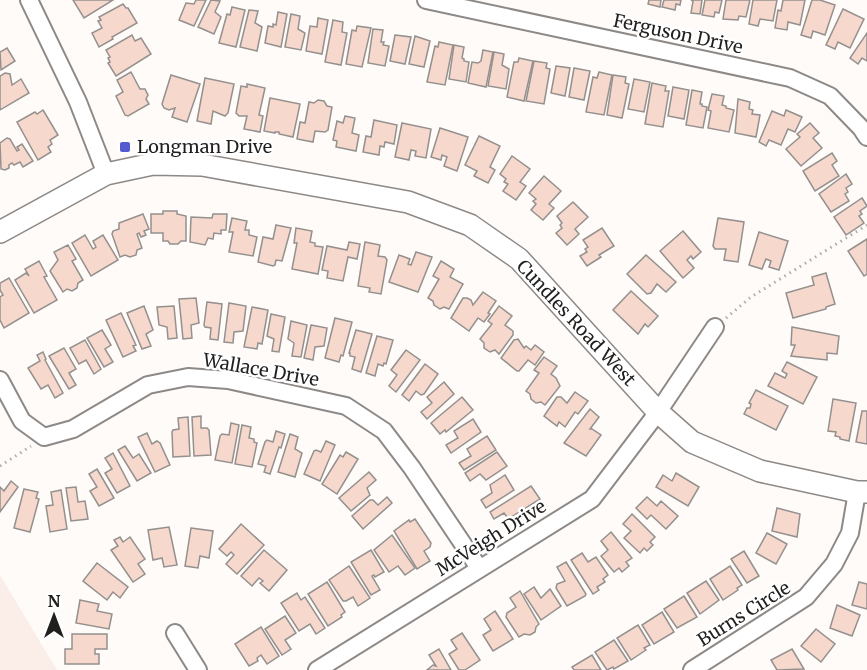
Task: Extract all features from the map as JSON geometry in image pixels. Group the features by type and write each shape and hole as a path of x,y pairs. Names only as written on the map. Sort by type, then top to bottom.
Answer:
{"street":[{"path":"28,0 78,102 106,174"},
{"name":"Ferguson Drive","path":"426,0 790,78 830,96 867,137"},
{"name":"Cundles Road West","path":"0,232 106,174 153,164 202,165 408,202 470,225 519,259 658,412 692,442 760,471 862,492"},
{"name":"McVeigh Drive","path":"317,670 592,499 658,412 715,327"},
{"name":"Wallace Drive","path":"44,437 73,429 147,386 188,377 228,380 346,406 384,431 412,468 479,568"},
{"path":"0,380 22,422 44,437"},
{"name":"Burns Circle","path":"692,670 807,597 834,564 850,533 862,492"},
{"path":"175,633 198,670"}],"path":[{"path":"715,327 752,297 867,225"},
{"path":"0,466 44,437"}],"shaded area":[{"path":"0,575 57,670 0,670"}],"building":[{"path":"73,0 113,0 84,18"},
{"path":"196,0 206,0 194,26 179,20 186,3 194,4"},
{"path":"211,0 220,1 215,12 221,17 214,34 198,27"},
{"path":"649,0 661,0 660,7 648,4"},
{"path":"664,0 681,0 680,5 676,4 675,10 662,7"},
{"path":"691,0 702,0 700,14 691,13 693,1"},
{"path":"705,0 722,0 719,13 715,12 714,17 702,15"},
{"path":"726,0 750,0 746,17 739,16 738,20 723,19"},
{"path":"753,0 777,0 773,21 760,19 758,26 749,24"},
{"path":"783,0 805,0 800,25 788,22 787,30 775,28 778,10 781,11"},
{"path":"812,0 835,5 825,35 813,31 811,38 801,35"},
{"path":"123,4 137,23 99,47 92,33 102,28 98,21 101,20 99,17"},
{"path":"232,7 245,10 236,47 219,43 227,14 230,15"},
{"path":"843,9 864,19 850,48 838,42 835,49 826,45"},
{"path":"249,10 258,11 255,23 262,27 257,51 240,47"},
{"path":"278,12 287,14 281,47 265,43 268,26 276,25"},
{"path":"291,14 300,16 298,29 305,33 301,50 285,47"},
{"path":"318,18 328,20 322,54 306,51 310,26 317,27"},
{"path":"333,20 343,22 342,32 347,33 341,65 325,62"},
{"path":"357,26 371,28 362,67 346,64 352,30 356,31"},
{"path":"373,29 383,30 381,42 389,46 385,66 368,63"},
{"path":"867,33 867,61 862,58 858,64 850,58"},
{"path":"132,35 135,41 141,38 151,54 116,76 108,63 110,57 106,50"},
{"path":"395,35 411,37 405,64 390,61"},
{"path":"415,36 430,41 424,67 409,64"},
{"path":"439,42 453,45 445,85 427,82 435,46 438,47"},
{"path":"454,45 464,47 462,58 469,62 466,82 449,79"},
{"path":"7,48 15,61 1,70 0,52"},
{"path":"483,50 493,52 486,87 468,83 472,62 481,61"},
{"path":"494,52 504,54 502,65 509,69 506,89 488,86"},
{"path":"519,58 533,61 524,101 507,97 514,62 518,62"},
{"path":"534,61 547,63 546,68 550,69 544,104 526,101"},
{"path":"556,66 570,68 565,96 551,93"},
{"path":"574,68 590,71 584,100 569,97"},
{"path":"131,72 140,89 145,89 149,104 128,116 125,115 116,96 123,92 117,80"},
{"path":"599,72 612,75 604,115 586,112 593,77 597,78"},
{"path":"5,73 10,74 12,85 21,79 29,93 0,110 0,76"},
{"path":"171,75 200,84 187,122 172,117 175,108 169,110 162,104"},
{"path":"613,75 626,77 625,83 629,84 622,118 607,115"},
{"path":"205,78 234,84 228,113 225,116 213,111 211,124 197,121"},
{"path":"634,79 650,82 644,112 628,109"},
{"path":"652,83 666,86 665,91 669,91 663,127 645,124"},
{"path":"247,84 265,88 259,115 263,116 260,132 244,129 247,116 239,116 236,113 241,86 247,87"},
{"path":"673,87 689,90 684,119 668,116"},
{"path":"692,90 702,92 700,104 707,107 703,128 686,125"},
{"path":"712,94 724,96 722,105 734,110 729,132 708,128 711,111 708,110"},
{"path":"270,98 300,104 293,137 279,134 279,132 264,131"},
{"path":"738,99 750,102 749,109 753,110 752,114 760,115 756,137 735,133"},
{"path":"318,100 332,107 328,130 315,131 313,142 297,139 300,122 305,123 309,102 314,103"},
{"path":"43,110 58,135 50,140 52,144 48,147 51,152 38,160 17,122"},
{"path":"786,110 802,117 795,132 788,129 781,145 769,140 766,146 759,142 772,111 784,116"},
{"path":"345,116 355,118 352,133 359,135 356,151 336,147 337,141 333,140 337,121 343,123"},
{"path":"374,120 397,125 394,144 385,142 384,147 380,146 379,155 363,152 366,136 371,137"},
{"path":"402,123 431,129 426,158 415,156 416,151 411,150 409,160 395,157"},
{"path":"810,123 819,133 813,138 822,148 801,166 786,149 800,137 797,134"},
{"path":"440,128 468,137 457,171 444,166 447,157 442,155 441,160 431,157"},
{"path":"479,136 500,146 490,167 495,170 488,183 474,176 477,171 465,165"},
{"path":"7,138 17,151 19,150 17,147 22,144 33,161 23,167 20,162 14,165 12,163 5,170 1,169 0,143"},
{"path":"832,153 837,161 832,165 839,176 815,191 803,171"},
{"path":"512,156 530,169 520,182 526,186 516,200 503,191 508,184 504,182 506,179 500,174"},
{"path":"846,174 852,184 846,188 848,192 845,194 849,201 831,212 819,194"},
{"path":"544,176 561,191 549,204 554,208 543,220 531,210 536,204 533,201 536,199 529,193"},
{"path":"862,198 867,206 860,211 862,214 859,216 864,223 846,235 834,217"},
{"path":"573,202 588,217 575,229 579,234 567,245 556,233 562,228 560,225 562,223 557,216"},
{"path":"163,211 177,211 177,214 186,216 186,241 170,244 168,241 163,241 163,233 151,233 151,214 163,214"},
{"path":"143,214 149,229 144,231 146,235 141,237 139,233 137,234 142,248 137,250 136,255 120,257 113,231 119,229 119,223"},
{"path":"213,214 227,214 226,230 221,230 221,234 214,233 213,239 208,238 205,245 190,242 191,217 212,218"},
{"path":"232,218 247,221 245,230 249,230 249,235 257,237 253,256 229,252 233,232 229,232"},
{"path":"718,218 744,222 738,262 724,260 726,249 715,249 713,246"},
{"path":"276,225 291,228 282,261 276,260 273,266 258,262 263,237 273,239"},
{"path":"296,228 312,231 310,242 315,243 315,246 323,247 318,274 292,269 297,243 294,243"},
{"path":"602,228 614,246 587,266 580,256 587,252 585,249 588,247 583,240"},
{"path":"683,231 701,252 693,259 691,256 687,260 694,268 683,278 660,251"},
{"path":"759,232 788,241 779,270 769,267 771,261 766,259 762,269 749,265"},
{"path":"85,235 93,249 96,247 93,241 103,235 118,260 91,276 72,243"},
{"path":"867,239 867,274 864,276 848,251"},
{"path":"349,242 360,244 357,259 348,257 343,281 327,278 328,271 322,270 327,246 347,250"},
{"path":"365,242 380,245 378,256 385,257 387,260 381,294 369,292 370,288 358,286"},
{"path":"68,245 76,259 72,261 83,280 72,291 67,289 63,292 50,271 58,260 54,252"},
{"path":"416,252 432,257 418,292 389,282 399,255 410,259 408,264 411,265"},
{"path":"646,255 676,282 666,292 657,284 651,293 647,294 627,274"},
{"path":"39,261 47,276 44,277 57,300 34,313 15,280 26,273 29,276 25,269"},
{"path":"441,261 454,269 450,277 463,284 449,309 444,307 440,309 428,298 439,279 433,276"},
{"path":"826,273 835,304 826,309 793,318 786,293 814,285 812,277"},
{"path":"9,278 29,313 4,328 0,320 0,297 3,295 0,283"},
{"path":"631,291 658,316 648,327 645,324 638,334 613,310"},
{"path":"483,292 496,301 484,322 478,318 469,331 451,318 463,298 471,300 473,305"},
{"path":"196,298 199,323 191,325 192,338 183,339 179,299"},
{"path":"207,302 222,304 218,340 210,339 211,328 204,325"},
{"path":"229,303 246,306 243,331 234,332 233,343 224,342"},
{"path":"144,306 153,330 146,334 151,346 142,349 127,313"},
{"path":"174,306 177,338 168,339 167,327 159,325 157,307"},
{"path":"499,306 512,316 505,325 513,331 513,335 499,354 495,350 490,352 484,348 484,343 480,339 492,324 488,321"},
{"path":"252,307 268,310 262,344 258,343 257,349 244,347"},
{"path":"121,313 136,345 133,346 136,351 123,357 106,320"},
{"path":"271,314 285,317 279,352 272,351 274,339 267,336"},
{"path":"335,318 352,322 343,356 341,355 339,362 325,358"},
{"path":"291,321 307,325 301,357 292,356 294,343 288,339"},
{"path":"311,325 327,328 324,346 315,347 313,360 304,358"},
{"path":"792,327 839,336 837,354 827,353 827,360 791,356 795,345 791,345"},
{"path":"102,330 111,345 105,349 113,362 104,367 87,338"},
{"path":"356,330 372,334 361,372 352,369 355,357 350,356 349,353"},
{"path":"377,336 393,340 386,364 384,363 383,366 378,364 375,376 366,373"},
{"path":"518,339 524,348 526,346 531,350 535,345 544,352 535,365 528,360 517,371 501,358 514,340"},
{"path":"85,340 101,369 94,374 86,360 79,364 70,348"},
{"path":"64,348 76,369 69,373 76,385 69,389 49,356"},
{"path":"406,350 420,360 396,392 389,386 397,375 391,370"},
{"path":"43,352 63,393 55,398 48,385 41,389 28,368 40,361 37,355"},
{"path":"544,357 557,366 551,374 560,386 545,405 541,402 536,403 526,391 539,373 534,370"},
{"path":"787,362 817,377 803,404 768,386 775,373 785,378 787,374 782,371"},
{"path":"425,364 438,374 424,394 421,395 416,391 409,401 402,395"},
{"path":"444,382 454,394 427,419 421,412 432,403 427,397"},
{"path":"756,390 788,406 776,430 744,414 747,408 750,408 749,403"},
{"path":"575,392 588,401 578,414 575,412 565,427 559,422 557,426 544,416 557,397 561,397 567,403"},
{"path":"462,397 473,410 446,432 445,430 440,434 431,423"},
{"path":"833,399 856,403 849,441 835,436 836,432 828,431"},
{"path":"590,409 599,417 590,429 601,435 586,456 564,443"},
{"path":"862,411 867,411 867,444 856,442"},
{"path":"201,416 201,428 209,430 211,455 194,456 192,417"},
{"path":"188,417 190,456 173,457 172,432 179,429 178,418"},
{"path":"473,419 481,432 451,453 446,445 458,438 454,431"},
{"path":"231,423 239,425 232,463 215,460 220,436 229,435"},
{"path":"242,425 251,427 249,438 254,439 257,443 252,467 235,464"},
{"path":"276,431 285,434 270,474 264,472 266,466 258,464 265,442 267,440 273,442"},
{"path":"147,433 152,444 157,441 160,443 170,465 155,472 138,437"},
{"path":"290,434 298,437 295,449 302,453 295,477 278,472"},
{"path":"487,436 496,450 464,470 459,463 471,456 467,449"},
{"path":"326,441 335,445 320,481 304,474 314,451 321,452"},
{"path":"125,446 133,458 139,454 151,473 137,481 118,450"},
{"path":"346,452 358,459 337,494 322,484 340,455 343,457"},
{"path":"497,452 507,466 486,480 480,474 470,481 465,473"},
{"path":"113,453 130,486 117,493 105,473 112,469 105,458"},
{"path":"97,469 114,498 99,506 90,491 97,487 89,474"},
{"path":"369,472 376,480 367,488 370,495 351,511 339,498"},
{"path":"676,473 699,487 688,506 656,487 663,475 672,481"},
{"path":"505,475 514,490 486,508 481,500 492,493 490,485"},
{"path":"11,481 18,487 0,512 0,487 4,491"},
{"path":"531,486 540,499 510,518 504,513 494,519 490,512"},
{"path":"76,487 78,502 85,501 88,519 71,521 66,488"},
{"path":"24,489 38,492 36,498 39,499 30,532 14,528"},
{"path":"61,490 67,529 50,532 46,506 53,505 51,492"},
{"path":"387,497 392,503 363,529 352,516 370,500 378,505"},
{"path":"647,497 657,506 661,501 678,516 666,529 651,515 647,519 636,508"},
{"path":"777,508 800,514 797,537 772,531"},
{"path":"632,514 655,537 650,542 653,545 647,551 644,548 640,553 624,538 631,531 623,524"},
{"path":"415,519 431,543 430,547 424,551 430,561 417,569 394,531 409,520 410,522"},
{"path":"241,524 264,545 237,574 226,564 234,555 231,552 227,556 219,549"},
{"path":"169,527 177,565 164,567 162,558 153,560 148,530"},
{"path":"191,528 213,531 209,558 200,556 198,568 185,566"},
{"path":"611,532 632,558 626,562 629,566 622,572 619,568 614,572 601,556 608,550 601,541"},
{"path":"767,533 787,544 776,564 756,553"},
{"path":"392,535 415,568 405,575 398,566 389,572 374,550"},
{"path":"120,537 123,542 130,537 145,559 138,564 145,574 133,582 111,550 118,546 114,540"},
{"path":"264,550 287,570 269,591 260,583 263,581 259,578 252,586 241,576"},
{"path":"371,550 384,572 375,577 372,576 380,590 371,595 351,562"},
{"path":"744,551 759,576 747,583 731,559"},
{"path":"582,553 588,562 596,557 608,575 603,579 605,582 597,587 599,590 593,594 571,560"},
{"path":"566,562 586,594 567,606 556,588 557,584 565,581 557,567"},
{"path":"97,563 128,587 120,598 113,592 107,600 83,581"},
{"path":"349,566 370,598 358,606 353,597 343,601 329,580"},
{"path":"730,566 742,585 723,600 710,579"},
{"path":"706,581 719,600 700,614 687,593"},
{"path":"327,582 345,612 341,615 342,617 328,626 308,594"},
{"path":"859,582 867,584 867,609 852,605"},
{"path":"534,587 541,598 550,589 561,606 541,620 524,594"},
{"path":"520,591 539,624 535,632 519,637 506,617 507,613 516,607 510,598"},
{"path":"297,593 301,600 305,597 325,628 316,634 310,624 299,631 281,603"},
{"path":"684,596 697,617 677,628 664,609"},
{"path":"80,600 99,604 97,611 112,614 109,629 76,623"},
{"path":"837,605 860,615 852,636 830,628"},
{"path":"495,611 513,639 493,651 483,635 491,630 484,619"},
{"path":"662,612 674,632 654,644 642,625"},
{"path":"285,616 296,633 285,640 291,649 282,655 265,629"},
{"path":"638,625 650,645 631,660 617,638"},
{"path":"261,627 279,656 267,664 261,655 257,658 258,661 249,666 235,644"},
{"path":"816,629 835,644 821,662 801,646"},
{"path":"462,633 480,660 465,670 459,670 449,654 457,649 451,640"},
{"path":"72,634 107,634 107,649 95,649 95,654 99,654 99,664 65,664 65,649 72,649"},
{"path":"614,640 628,661 614,669 613,667 607,670 595,652"},
{"path":"439,649 451,670 427,670 433,665 436,666 429,655"},
{"path":"792,649 804,669 777,670 771,660"},
{"path":"592,655 601,670 574,670 572,667"}],"place":[{"name":"Longman Drive","path":"125,147"}]}
